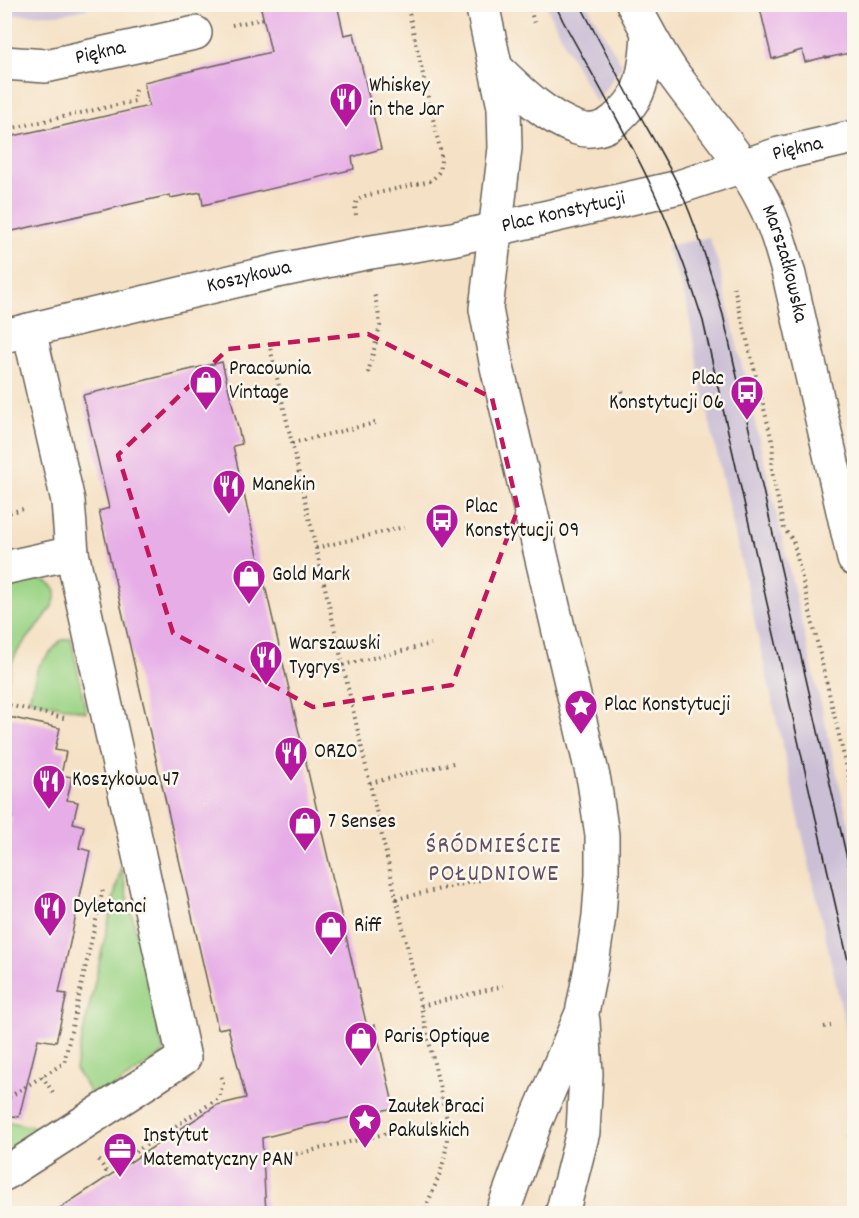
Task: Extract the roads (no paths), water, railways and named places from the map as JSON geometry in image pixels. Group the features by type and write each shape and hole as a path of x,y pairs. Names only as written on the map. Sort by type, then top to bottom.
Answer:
{"main road":[{"path":"482,4 504,107 505,148 495,229"},
{"path":"496,68 524,94 563,122 578,129 597,130 609,125 632,102 640,82 646,57 641,19"},
{"name":"Marszałkowska","path":"641,19 675,78 743,166 763,202 789,275 855,559"},
{"name":"Piękna","path":"4,63 46,66 195,33"},
{"name":"Piękna","path":"743,166 779,154 855,137"},
{"name":"Plac Konstytucji","path":"502,1214 535,1123 582,1013 598,916 602,875 602,835 594,781 491,344 486,309 495,229 679,187 743,166"},
{"name":"Koszykowa","path":"17,333 306,265 495,229"},
{"path":"4,1174 184,1058 72,553 68,501 17,333"},
{"path":"4,568 72,553"},
{"path":"562,1214 583,1132 586,1074 582,1013"}],"tram line":[{"path":"555,4 644,170 668,223 703,321 854,987"},
{"path":"580,4 678,185 708,265 723,315 854,889"}],"place":[{"name":"Whiskey in the Jar","path":"346,128"},
{"name":"Pracownia Vintage","path":"206,411"},
{"name":"Plac Konstytucji 06","path":"747,421"},
{"name":"Manekin","path":"229,515"},
{"name":"Plac Konstytucji 09","path":"442,549"},
{"name":"Gold Mark","path":"249,605"},
{"name":"Warszawski Tygrys","path":"266,686"},
{"name":"Plac Konstytucji","path":"581,735"},
{"name":"ORZO","path":"291,782"},
{"name":"Koszykowa 47","path":"49,810"},
{"name":"7 Senses","path":"305,852"},
{"name":"Dyletanci","path":"50,937"},
{"name":"Riff","path":"331,956"},
{"name":"Paris Optique","path":"361,1067"},
{"name":"Zaułek Braci Pakulskich","path":"365,1149"},
{"name":"Instytut Matematyczny PAN","path":"120,1178"}],"district":[{"name":"ŚRÓDMIEŚCIE POŁUDNIOWE","path":"494,861"}]}
